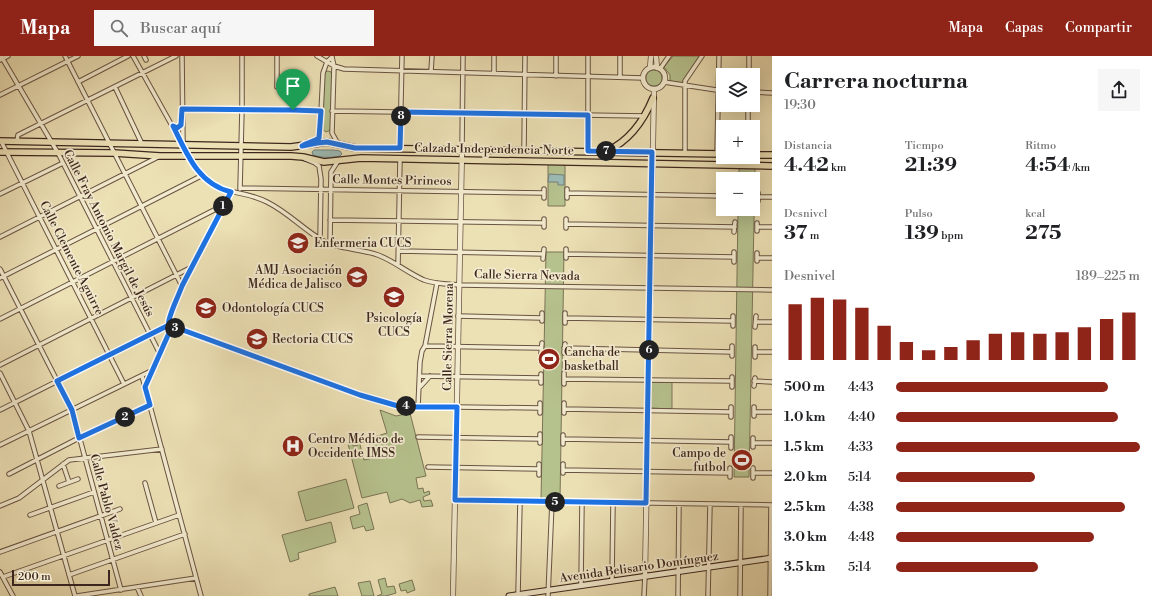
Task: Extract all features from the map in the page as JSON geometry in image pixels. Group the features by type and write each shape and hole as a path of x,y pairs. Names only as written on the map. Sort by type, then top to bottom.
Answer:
{"main road":[{"path":"606,151 617,147 625,140 644,116 653,98"},
{"name":"Calzada Independencia Norte","path":"0,141 183,146 240,145 291,147 327,142 355,148 716,154"},
{"name":"Calzada Independencia Norte","path":"0,152 58,152 160,156 303,157 319,162 361,158 772,166"},
{"path":"760,155 772,155"},
{"name":"Avenida Belisario Domínguez","path":"509,596 548,593 612,581 772,558"}],"street":[{"path":"1,58 8,56"},
{"path":"65,56 182,286"},
{"path":"0,95 78,56"},
{"path":"78,82 128,56"},
{"name":"Calle Sierra Nevada","path":"133,56 189,156 202,176 213,185 231,192 260,198 274,205 320,239 330,244 377,255 423,279 437,284 460,285 772,290"},
{"path":"144,56 146,60"},
{"path":"17,142 18,135 176,56"},
{"path":"182,56 183,146"},
{"path":"240,194 242,56"},
{"path":"277,56 277,87"},
{"path":"317,56 334,66 344,69 643,78"},
{"path":"400,148 402,56"},
{"path":"432,56 432,71"},
{"path":"462,150 463,56"},
{"path":"494,56 494,74"},
{"path":"524,150 525,56"},
{"path":"556,56 556,76"},
{"path":"588,56 588,151"},
{"path":"620,56 620,77"},
{"path":"650,68 651,56"},
{"path":"656,56 658,68 663,73 664,82 660,87 654,89 645,84 643,78 645,72 650,68 658,68 669,56"},
{"path":"685,153 686,80 702,56"},
{"path":"718,56 718,68"},
{"path":"749,56 749,68"},
{"path":"302,146 319,138 323,72 327,62 332,57"},
{"path":"332,57 334,66 332,133 342,145"},
{"name":"Calle Fray Antonio Margil de Jesús","path":"1,58 58,152 160,354"},
{"path":"664,82 716,91"},
{"path":"115,87 143,145"},
{"path":"644,596 654,89"},
{"path":"760,92 772,93"},
{"path":"182,109 321,111"},
{"path":"332,111 644,116"},
{"path":"173,126 177,128 182,123"},
{"name":"Calle Clemente Aguirre","path":"0,141 7,152 55,250 124,384"},
{"name":"Calle Sierra Morena","path":"453,596 462,150"},
{"path":"0,237 160,156"},
{"path":"303,157 319,166 321,189 320,239"},
{"path":"398,265 400,159"},
{"path":"330,244 331,172 338,161"},
{"path":"0,194 63,163"},
{"path":"2,277 202,176"},
{"name":"Calle Montes Pirineos","path":"240,188 461,192 544,191 544,198"},
{"path":"567,198 567,191 651,195 716,196"},
{"path":"145,387 169,333 170,318 182,286 231,192"},
{"path":"760,197 772,197"},
{"path":"0,319 224,205"},
{"path":"566,219 566,226 735,225 734,232"},
{"path":"330,220 544,223"},
{"path":"757,227 772,227"},
{"path":"543,259 544,249"},
{"path":"566,249 566,256 734,257"},
{"path":"398,251 543,254"},
{"path":"734,252 734,262"},
{"path":"757,253 757,259 772,258"},
{"path":"0,365 192,267"},
{"name":"Calle Pablo Valdez","path":"0,269 2,277 72,410 121,590"},
{"path":"418,407 421,355 425,346 437,284"},
{"path":"458,316 542,320 542,313"},
{"path":"565,313 565,323"},
{"path":"565,318 733,324 733,316"},
{"path":"756,316 756,327"},
{"path":"756,322 772,322"},
{"path":"0,410 169,325 360,395 390,404 418,407 540,410 540,403"},
{"path":"425,346 542,346 541,353"},
{"path":"564,353 565,346 732,352"},
{"path":"732,346 732,356"},
{"path":"755,347 755,357"},
{"path":"755,352 772,352"},
{"path":"0,445 153,370"},
{"path":"0,373 29,431 76,596 196,578"},
{"path":"564,373 564,384"},
{"path":"142,376 201,596"},
{"path":"420,376 541,376 541,383"},
{"path":"419,387 430,376"},
{"path":"564,379 732,379 732,387"},
{"path":"754,386 754,380 772,382"},
{"path":"564,404 564,411 731,410 731,417"},
{"path":"9,474 79,438 150,405"},
{"path":"754,407 754,414 772,412"},
{"path":"418,437 456,437 540,441 540,434"},
{"path":"563,444 563,437 647,441 731,442"},
{"path":"731,437 731,448"},
{"path":"753,438 753,445 772,443"},
{"path":"0,506 19,498 69,460 162,449"},
{"path":"63,464 69,482"},
{"path":"539,464 539,475"},
{"path":"563,464 563,472 647,471 730,475 730,468"},
{"path":"428,467 539,469"},
{"path":"753,468 753,475 772,473"},
{"path":"59,486 78,479"},
{"path":"144,483 156,523"},
{"path":"30,516 94,492"},
{"path":"455,500 772,506 770,596"},
{"path":"518,595 520,501"},
{"path":"548,593 552,502"},
{"path":"581,586 582,502"},
{"path":"612,581 613,503"},
{"path":"678,596 679,504"},
{"path":"708,596 710,504"},
{"path":"740,596 741,505"},
{"path":"0,552 120,509"},
{"path":"3,577 179,515"},
{"path":"69,575 185,534"},
{"path":"0,572 13,596"},
{"path":"137,587 141,596"}],"green space":[{"path":"673,56 701,56 685,85 670,81 670,75 664,67"},
{"path":"654,70 661,75 662,78 657,85 654,86 647,81 646,78 651,71"},
{"path":"325,72 331,72 332,75 331,130 326,132 322,129 324,75"},
{"path":"548,164 565,164 565,206 548,206"},
{"path":"739,168 755,168 755,172 739,172"},
{"path":"738,216 754,216 749,477 734,477"},
{"path":"546,252 564,252 560,500 541,500"},
{"path":"650,382 672,382 672,409 650,408"},
{"path":"380,410 396,416 410,413 426,476 416,478 418,489 423,488 424,493 429,491 430,494 423,497 424,501 431,500 433,506 422,507 420,500 410,503 402,499 390,503 387,492 362,498 348,444 352,443 353,446 358,445 357,441 359,441 364,460 373,458 368,439 387,433"},
{"path":"346,479 354,508 306,521 298,492"},
{"path":"367,503 374,529 366,531 364,526 353,529 350,517 360,514 358,506"},
{"path":"331,522 336,542 298,553 299,559 290,562 282,535"},
{"path":"385,578 387,587 394,586 396,593 386,596 377,596 382,594 378,580"},
{"path":"412,580 415,590 407,593 406,590 401,591 399,584"},
{"path":"370,581 374,596 362,596 358,583"},
{"path":"335,587 338,596 309,596 309,594"}],"water":[{"path":"314,150 340,151 342,154 340,156 333,157 320,157 313,155 312,152"},
{"path":"549,174 564,175 564,185 558,185 558,182 548,182"}],"place":[{"name":"Enfermeria CUCS","path":"298,243"},
{"name":"AMJ Asociación Médica de Jalisco","path":"357,277"},
{"name":"Psicología CUCS","path":"394,297"},
{"name":"Odontología CUCS","path":"206,308"},
{"name":"Rectoria CUCS","path":"257,339"},
{"name":"Cancha de basketball","path":"549,359"},
{"name":"Centro Médico de Occidente IMSS","path":"293,446"},
{"name":"Campo de futbol","path":"742,460"}],"route":[{"path":"293,110 182,109 181,125 177,128 173,126 194,165 202,176 213,185 231,192 182,286 170,318 169,322 169,325 169,333 145,387 150,405 79,438 72,410 57,381 169,325 360,395 390,404 418,407 457,407 455,500 646,503 652,152 588,151 588,115 401,112 400,148 355,148 327,142 302,146 319,138 321,111 293,110"}]}
